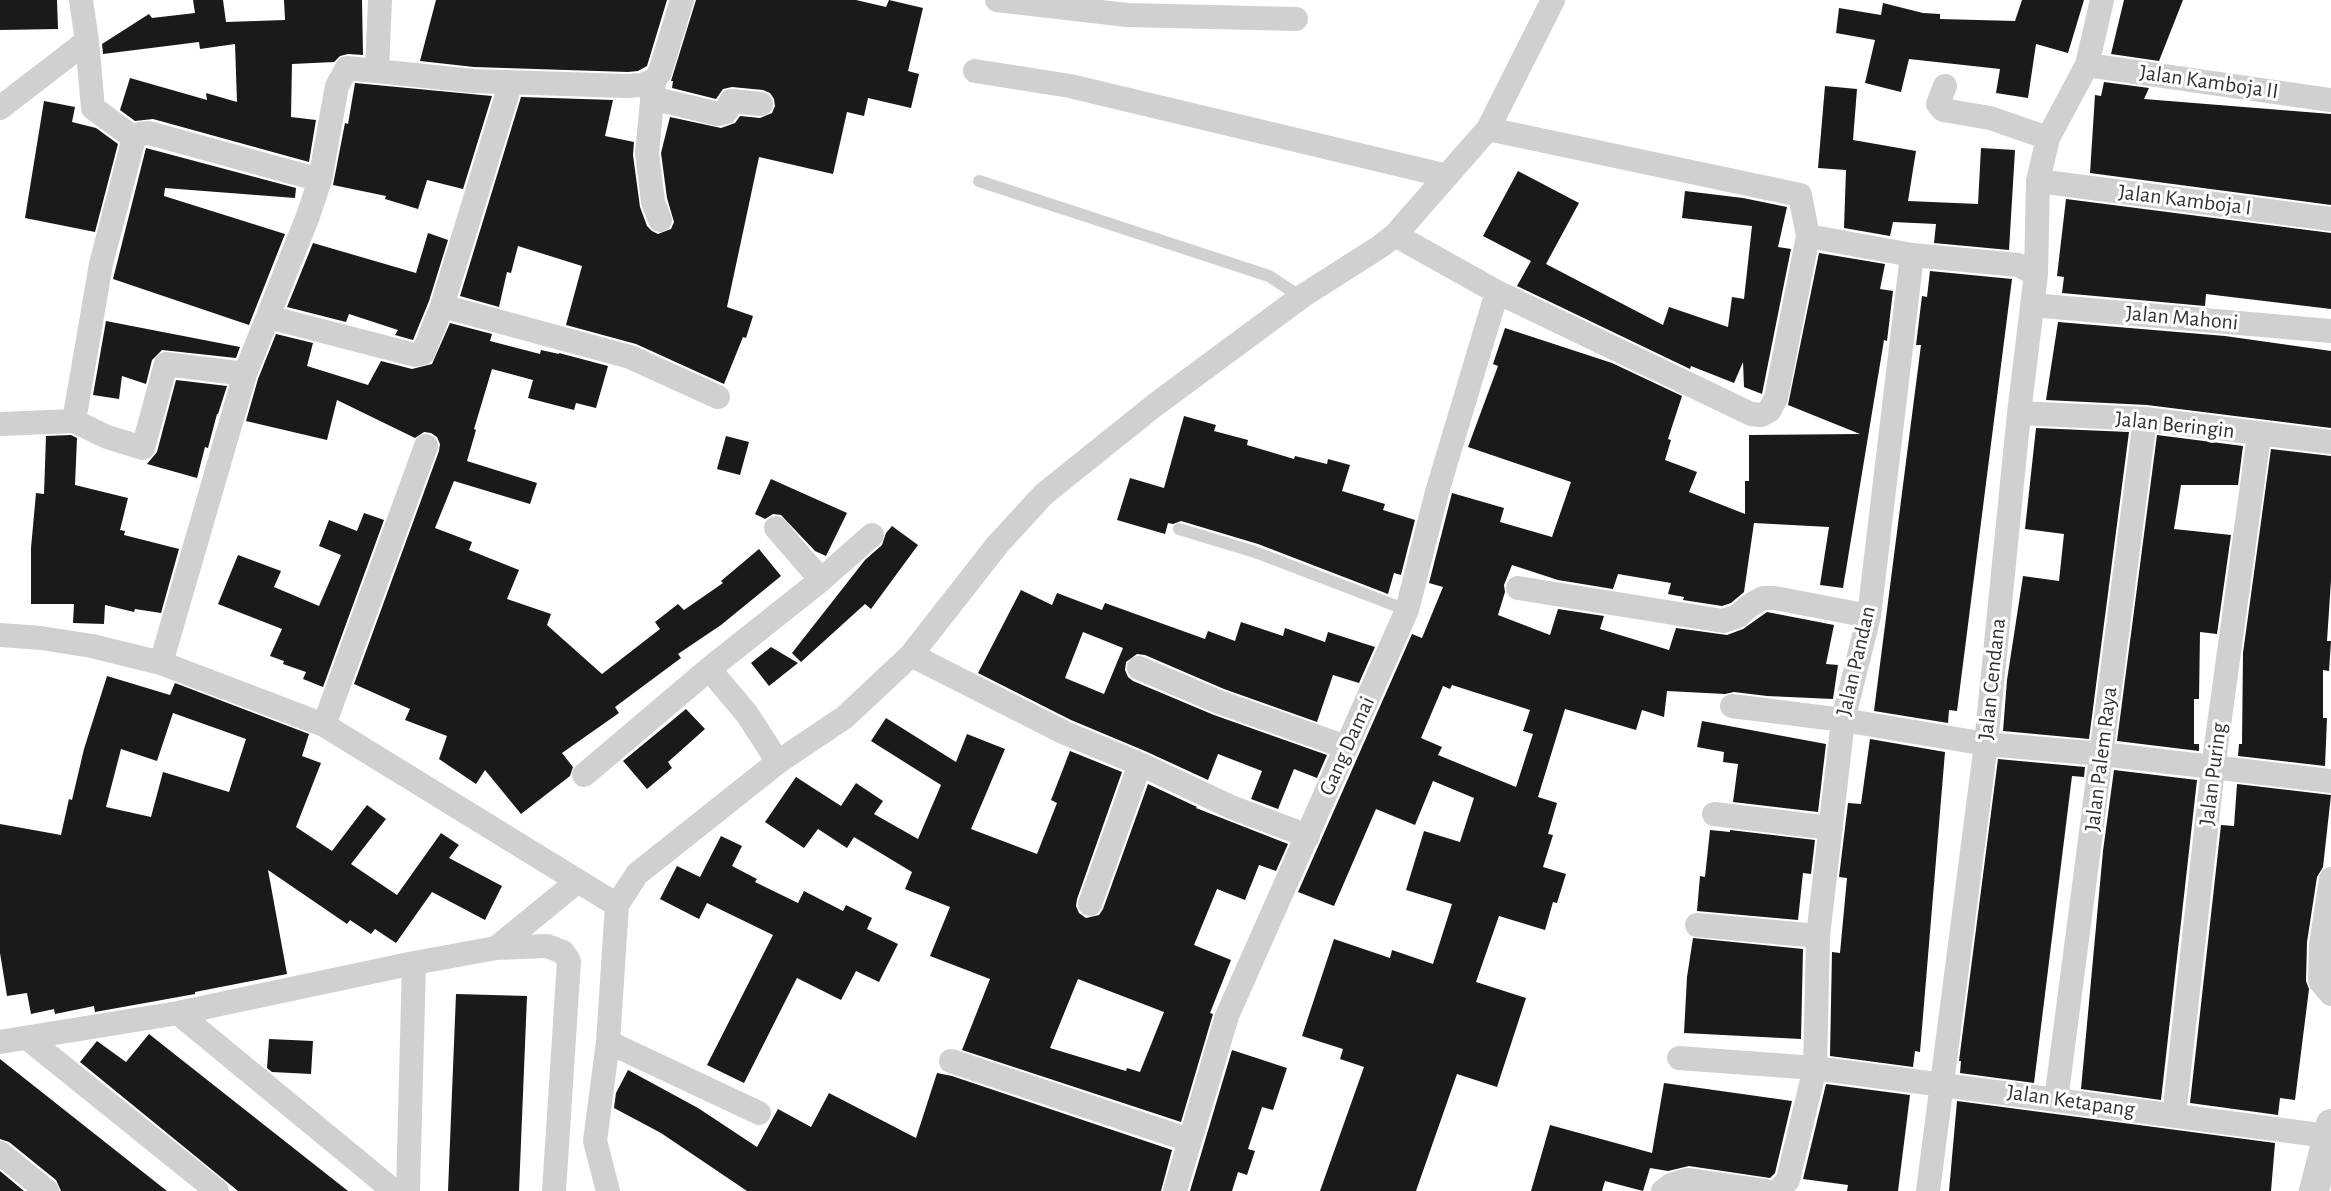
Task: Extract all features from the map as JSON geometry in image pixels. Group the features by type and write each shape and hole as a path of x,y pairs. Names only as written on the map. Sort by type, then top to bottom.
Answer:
{"street":[{"path":"81,0 93,108 134,138"},
{"path":"377,70 380,0"},
{"path":"660,220 653,202 647,153 653,89 682,0"},
{"path":"997,0 1128,7 1248,9 1296,19"},
{"path":"608,1191 595,1141 608,1042 617,905 637,874 778,762 845,717 911,655 998,544 1044,494 1155,405 1301,297 1395,235 1488,129 1553,0"},
{"name":"Jalan Cendana","path":"1928,1191 1986,744 2019,413 2036,274 2038,181 2048,138 2087,65 2102,0"},
{"path":"0,108 87,41"},
{"name":"Jalan Kamboja II","path":"2087,65 2331,100"},
{"path":"161,663 245,374 320,180 337,86 347,69 377,70 473,81 641,85 718,114 726,112 731,101 761,104"},
{"path":"975,70 1070,86 1447,176"},
{"path":"268,317 418,356 423,353 442,306 511,82"},
{"path":"1945,87 1938,104 1943,110 1990,118 2048,138"},
{"path":"1395,235 1497,292 1751,414 1761,415 1769,411 1776,398 1808,236 1798,193 1488,129"},
{"path":"74,421 101,264 134,138 148,133 320,180"},
{"name":"Jalan Kamboja I","path":"2038,181 2331,219"},
{"path":"1808,236 1912,255 2019,265 2036,274"},
{"name":"Jalan Pandan","path":"1778,1191 1788,1180 1815,1068 1818,936 1842,720 1869,616 1912,255"},
{"name":"Gang Damai","path":"1175,1191 1227,1016 1407,610 1437,492 1497,292"},
{"name":"Jalan Mahoni","path":"2032,304 2331,331"},
{"path":"442,306 630,357 718,397"},
{"path":"0,424 74,421 107,437 143,448 166,364 245,374"},
{"name":"Jalan Beringin","path":"2019,413 2145,419 2259,435 2331,442"},
{"name":"Jalan Palem Raya","path":"2056,1100 2145,419"},
{"name":"Jalan Puring","path":"2174,1115 2213,768 2259,435"},
{"path":"324,725 426,446"},
{"path":"776,528 821,580"},
{"path":"584,775 873,535"},
{"path":"1518,588 1724,621 1738,616 1763,598 1775,598 1869,616"},
{"path":"0,635 71,643 161,663 324,725 617,905"},
{"path":"911,655 1065,734 1140,764 1231,807 1308,836"},
{"path":"1139,668 1228,706 1346,747"},
{"path":"709,669 747,714 778,762"},
{"path":"1732,706 1842,720 1986,744 2102,754 2331,781"},
{"path":"1090,904 1140,764"},
{"path":"1714,814 1831,828"},
{"path":"2331,879 2321,944 2320,981 2331,994"},
{"path":"496,948 578,881"},
{"path":"1696,925 1818,936"},
{"path":"0,1042 178,1013 496,948 547,946 562,952 569,961 554,1191"},
{"path":"408,1191 414,963"},
{"path":"178,1013 394,1191"},
{"path":"27,1038 217,1191"},
{"path":"608,1042 759,1113"},
{"name":"Jalan Ketapang","path":"1679,1058 1815,1068 2174,1115 2329,1130"},
{"path":"951,1061 1189,1140"},
{"path":"2321,1184 2329,1130"},
{"path":"0,1153 47,1191"},
{"path":"1663,1191 1671,1185 1687,1180 1765,1191"}],"lane":[{"path":"979,181 1269,276 1301,297"},
{"path":"1179,529 1255,552 1407,610"}],"building":[{"path":"0,0 57,0 58,29 0,30"},
{"path":"193,0 223,0 226,22 285,20 284,0 362,0 363,55 348,54 340,56 334,62 292,64 291,117 316,120 309,162 153,119 135,121 120,110 130,78 207,100 206,93 237,102 235,44 200,49 199,42 103,54 102,44 149,14 152,18 195,13"},
{"path":"436,0 667,0 647,66 638,71 628,72 474,67 420,61"},
{"path":"696,0 856,0 886,7 889,0 923,8 908,71 919,74 911,108 868,98 864,116 847,112 833,174 759,157 727,307 753,316 746,338 743,337 724,384 636,344 566,325 582,266 518,246 511,273 507,272 499,307 460,296 521,97 613,100 605,136 634,142 633,155 640,207 647,226 658,234 671,229 674,222 667,198 661,153 670,117 721,128 735,123 740,116 760,118 772,113 775,106 774,99 770,93 763,90 732,87 723,89 716,99 672,88 673,81 671,81"},
{"path":"2022,0 2084,0 2068,53 2036,44 2028,98 1996,93 2000,69 1909,59 1901,92 1865,83 1875,40 1836,33 1839,8 1881,15 1883,3 1923,13 1940,14 1940,19 2015,21"},
{"path":"2124,0 2183,0 2159,61 2111,54"},
{"path":"2104,82 2149,88 2144,99 2331,114 2331,205 2090,173 2095,95 2101,96"},
{"path":"355,83 492,96 463,189 427,180 418,209 385,199 386,196 333,185 345,123 348,124"},
{"path":"1825,86 1857,89 1853,140 1916,151 1908,201 1978,204 1981,148 2015,150 2009,250 1934,243 1936,224 1893,222 1890,236 1844,228 1846,170 1818,168"},
{"path":"44,101 75,107 72,122 96,128 118,144 95,232 25,218"},
{"path":"146,148 296,188 295,198 165,188 164,196 285,234 249,325 113,279"},
{"path":"1518,171 1579,203 1546,264 1663,325 1669,307 1728,327 1732,297 1744,299 1752,226 1682,218 1685,191 1743,198 1787,207 1778,247 1791,249 1762,394 1744,387 1743,362 1734,383 1691,366 1690,369 1517,286 1531,261 1483,236"},
{"path":"2066,199 2331,233 2331,309 2206,294 2205,306 2062,293 2064,277 2057,276"},
{"path":"428,233 448,240 429,301 413,340 395,335 398,330 349,314 346,322 287,307 313,243 416,273"},
{"path":"1819,253 1885,264 1880,289 1893,291 1887,341 1884,340 1843,588 1820,585 1829,527 1754,523 1744,592 1731,603 1722,606 1683,600 1684,597 1668,594 1671,583 1618,574 1613,589 1558,580 1512,565 1504,585 1505,592 1498,615 1550,635 1558,609 1604,616 1600,629 1669,650 1676,628 1727,635 1743,629 1767,612 1834,625 1826,664 1838,665 1833,699 1734,692 1725,694 1667,691 1664,717 1642,710 1636,730 1565,709 1538,797 1557,803 1548,834 1553,835 1543,867 1566,874 1557,903 1553,902 1545,930 1499,916 1476,982 1526,998 1497,1087 1457,1074 1416,1191 1320,1191 1364,1067 1340,1059 1343,1049 1302,1036 1334,939 1390,958 1392,950 1433,964 1452,904 1406,890 1424,831 1460,842 1474,798 1433,781 1415,825 1376,809 1334,906 1298,892 1412,634 1422,638 1443,587 1429,583 1452,493 1504,508 1500,522 1552,537 1571,482 1468,447 1498,366 1493,364 1505,328 1612,363 1682,396 1668,439 1671,440 1665,460 1697,472 1689,492 1745,514 1745,481 1749,481 1749,435 1860,434 1788,405","holes":["1452,685 1530,710 1523,731 1533,734 1516,787 1438,755 1442,747 1421,738 1443,686 1450,689"]},
{"path":"1930,271 2012,279 1957,711 1949,710 1948,723 1874,711 1921,345 1916,345 1922,296 1927,297"},
{"path":"106,321 240,347 236,358 162,350 152,360 146,384 122,376 119,399 93,395"},
{"path":"2058,322 2225,336 2331,351 2331,428 2147,405 2046,400"},
{"path":"450,323 492,334 490,341 540,354 541,350 559,353 608,366 596,408 576,403 574,410 528,398 533,380 492,369 467,461 537,483 530,504 454,481 435,528 472,542 469,550 519,570 507,599 551,614 547,625 602,674 660,629 655,622 678,604 684,610 723,583 721,581 759,549 781,576 721,625 678,654 681,658 615,707 619,713 562,753 573,767 570,776 521,814 485,770 476,784 439,759 447,736 405,720 410,709 354,684 439,451 440,444 437,437 424,432 415,438 337,400 327,440 246,421 258,379 276,334 313,343 307,366 368,385 381,361 412,369 432,364"},
{"path":"176,380 227,386 208,448 205,447 197,478 147,464 157,452"},
{"path":"1184,416 1216,425 1214,431 1248,440 1247,445 1294,459 1295,456 1327,464 1328,459 1350,465 1342,491 1385,504 1383,510 1415,520 1401,575 1394,573 1388,594 1258,544 1181,521 1168,523 1165,534 1117,520 1130,478 1164,488"},
{"path":"2036,428 2129,432 2089,739 2003,731 2007,680 2023,576 2059,581 2064,534 2025,529"},
{"path":"71,435 77,438 75,485 128,498 120,530 125,531 124,535 179,549 161,613 135,609 134,612 105,605 104,624 73,623 74,604 31,604 31,548 36,493 44,494 46,436"},
{"path":"2157,435 2243,446 2238,485 2181,485 2174,529 2231,535 2217,634 2200,632 2199,699 2194,699 2194,744 2199,744 2199,751 2117,741"},
{"path":"726,436 749,442 740,475 717,469"},
{"path":"2271,449 2331,456 2331,580 2327,641 2331,641 2329,671 2323,670 2323,718 2327,718 2325,766 2238,756 2239,744 2242,744 2243,653"},
{"path":"771,479 847,513 826,556 815,551 781,515 773,514 765,519 755,514"},
{"path":"364,513 384,520 323,687 303,679 306,672 283,664 284,661 270,656 282,629 218,604 238,555 281,571 274,587 319,606 341,555 319,546 329,520 357,531"},
{"path":"892,526 918,545 871,609 865,604 801,662 792,653 865,560 882,545 886,533"},
{"path":"1021,590 1052,605 1057,593 1102,610 1105,603 1205,639 1208,631 1235,641 1241,622 1283,636 1285,628 1325,642 1328,632 1375,647 1359,683 1333,675 1317,722 1224,689 1145,655 1137,654 1126,662 1125,670 1133,681 1214,715 1327,755 1317,778 1294,769 1278,809 1251,799 1262,771 1218,754 1208,780 1071,720 978,673","holes":["1083,632 1123,648 1104,694 1065,678"]},
{"path":"771,647 798,663 769,686 751,663"},
{"path":"107,676 170,695 175,683 309,734 302,756 321,763 296,827 332,851 367,805 386,819 351,864 397,895 441,833 459,845 449,858 502,886 485,920 432,892 396,943 375,929 371,934 350,920 347,924 268,870 287,974 95,1012 94,1006 55,1014 54,1009 31,1014 27,993 7,996 0,953 0,824 61,835 84,749","holes":["173,713 246,739 229,792 163,772 151,817 106,807 121,749 157,761"]},
{"path":"686,709 705,729 668,762 672,768 647,789 623,761"},
{"path":"886,718 956,762 967,734 1005,749 971,829 1037,854 1057,803 1051,800 1070,751 1122,772 1077,899 1076,906 1079,913 1086,918 1099,915 1103,909 1148,784 1196,808 1288,844 1276,871 1259,865 1245,900 1217,889 1194,945 1231,960 1210,1013 1213,1014 1181,1122 962,1050 990,979 930,956 950,907 905,889 912,872 854,837 847,848 818,829 804,848 765,822 796,777 841,806 856,783 883,801 874,814 918,839 941,785 871,741","holes":["1078,979 1164,1012 1140,1072 1127,1068 1126,1071 1050,1048"]},
{"path":"1702,721 1826,744 1818,812 1733,802 1738,764 1723,762 1724,752 1697,747"},
{"path":"1870,739 1945,752 1920,1052 1915,1051 1913,1067 1830,1056 1832,952 1840,953 1847,878 1839,877 1848,803 1861,804"},
{"path":"1998,759 2085,767 2084,777 2072,776 2034,1083 1960,1073 1961,1061 1959,1061"},
{"path":"2114,770 2197,780 2161,1100 2081,1089 2103,851"},
{"path":"2237,784 2331,795 2323,867 2317,877 2307,942 2306,981 2309,989 2295,1100 2280,1098 2278,1115 2190,1103 2221,825 2234,826"},
{"path":"1710,830 1730,832 1730,830 1815,840 1811,874 1803,873 1798,920 1697,911 1700,876 1705,877"},
{"path":"721,836 742,846 732,866 757,879 755,882 798,903 804,891 843,911 846,905 872,918 867,929 898,944 879,982 856,971 841,1000 797,978 744,1083 707,1065 773,935 707,903 699,919 660,899 677,866 700,877"},
{"path":"1693,938 1803,949 1801,1039 1684,1033 1687,977"},
{"path":"456,994 527,996 519,1191 448,1191"},
{"path":"149,1034 348,1191 238,1191 80,1062 97,1041 126,1062"},
{"path":"269,1039 313,1041 311,1074 272,1072 267,1068"},
{"path":"1232,1050 1287,1068 1273,1110 1262,1107 1248,1149 1255,1151 1247,1175 1238,1172 1232,1191 1190,1191"},
{"path":"0,1059 167,1191 61,1191 56,1180 9,1142 0,1139"},
{"path":"628,1070 698,1108 757,1147 778,1109 811,1127 829,1093 916,1138 937,1073 952,1076 1172,1150 1161,1191 747,1191 661,1133 614,1108 616,1093"},
{"path":"1664,1083 1792,1101 1775,1173 1770,1178 1689,1166 1668,1171 1650,1168 1643,1191 1605,1181 1602,1191 1531,1191 1550,1125 1652,1153"},
{"path":"1826,1084 1910,1095 1898,1191 1847,1191 1848,1185 1803,1179"},
{"path":"1957,1101 2275,1143 2271,1191 1949,1191"},
{"path":"0,1171 24,1191 0,1191"}]}
